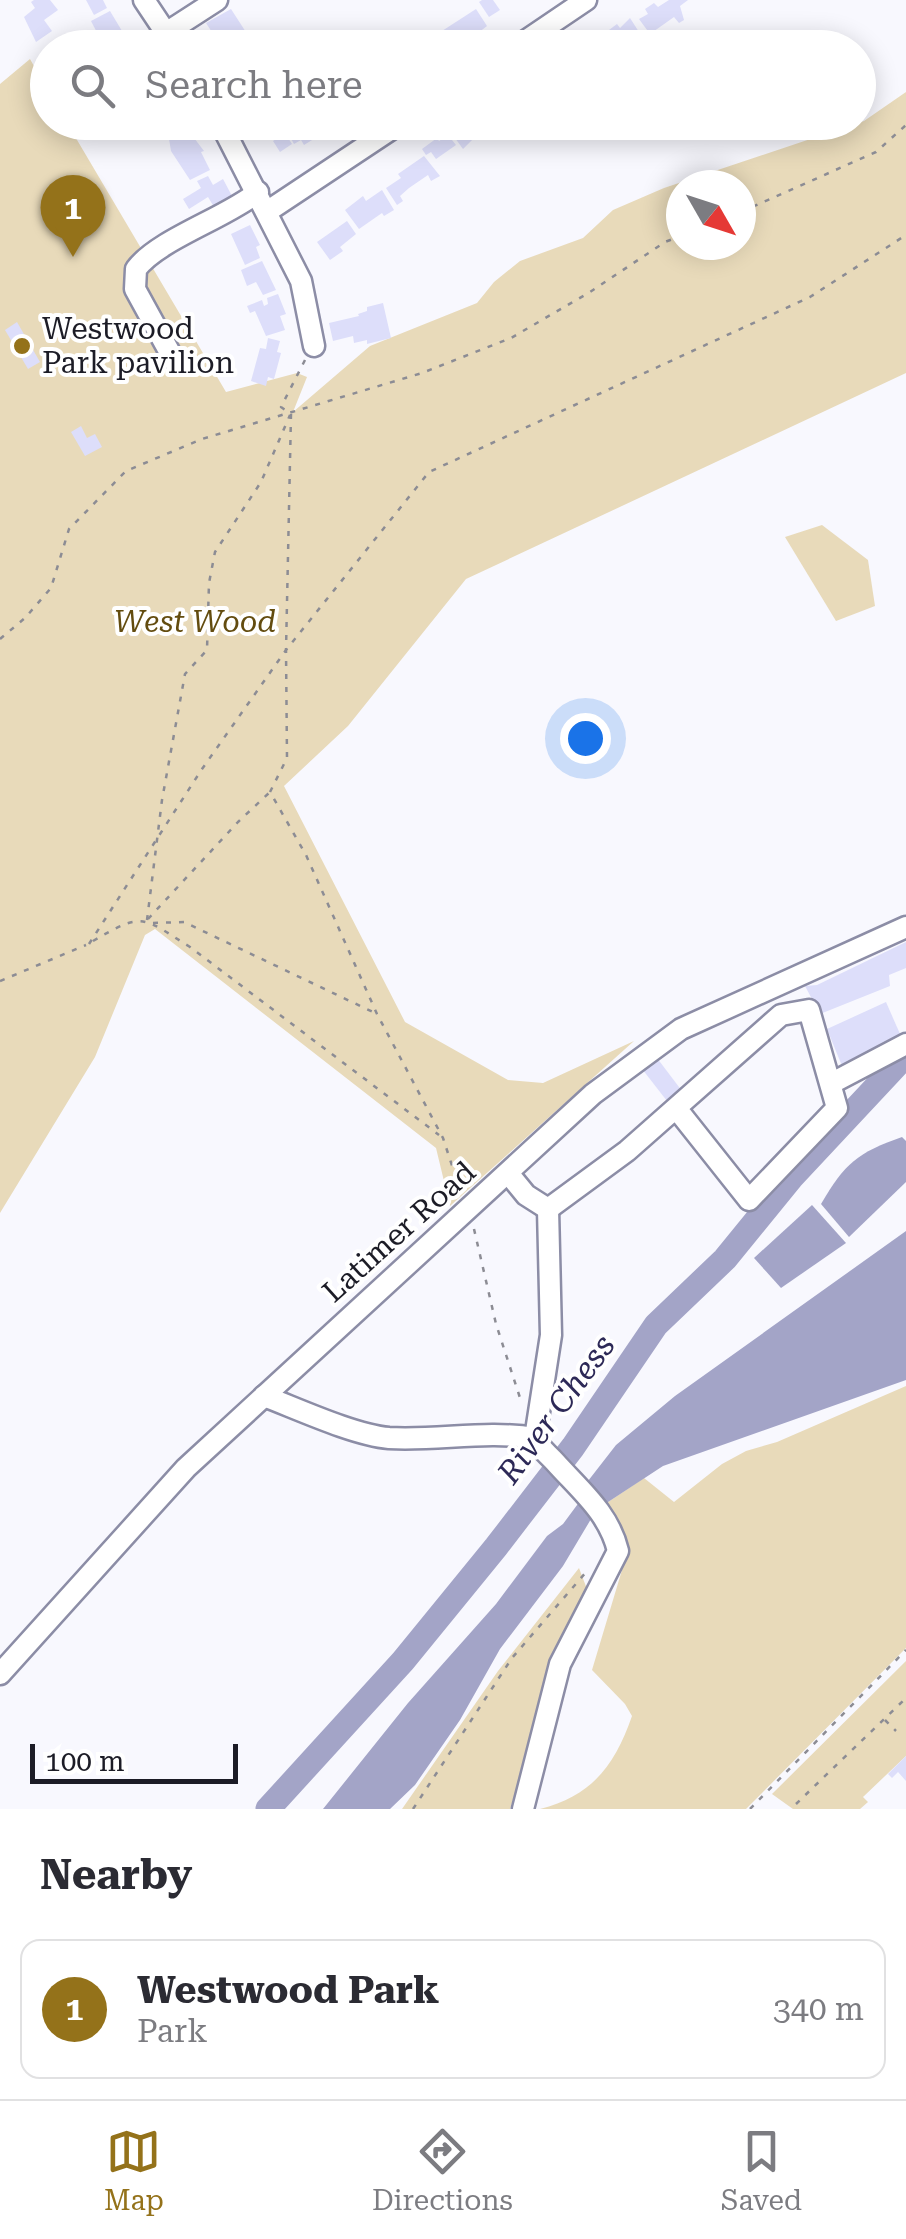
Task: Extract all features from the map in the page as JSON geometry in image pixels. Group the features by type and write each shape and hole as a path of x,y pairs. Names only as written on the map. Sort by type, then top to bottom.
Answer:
{"street":[{"path":"144,0 164,30"},
{"path":"182,30 217,0"},
{"path":"542,30 586,0"},
{"path":"230,140 302,281 314,346"},
{"path":"175,362 135,289 136,269 156,252 244,204 263,202 371,140"},
{"name":"Latimer Road","path":"0,1674 186,1468 593,1094 681,1029 906,927"},
{"path":"676,1108 749,1200 837,1108 809,1010 792,978"},
{"path":"548,1209 627,1151 781,1015 809,1010"},
{"path":"832,1083 906,1044"},
{"path":"508,1173 526,1195 548,1209"},
{"path":"523,1809 560,1664 618,1551 604,1514 541,1450 535,1438 551,1334 548,1209"},
{"path":"264,1396 385,1438 441,1440 491,1434 535,1438"}],"path":[{"path":"756,205 876,152 906,125"},
{"path":"89,944 160,832 286,650 429,472 810,297 906,235"},
{"path":"0,639 51,588 69,529 126,471 202,438 422,373 511,338 666,242"},
{"path":"150,922 238,822 270,792 287,758 290,414 281,406 314,346"},
{"path":"150,922 148,894 162,800 185,674 207,650 210,583 216,552 261,482 290,414"},
{"path":"270,792 306,854 377,1014 442,1138 464,1200"},
{"path":"0,981 89,944 127,921 184,922 377,1014"},
{"path":"150,922 190,947 442,1138"},
{"path":"471,1218 496,1324 535,1438"},
{"path":"413,1809 512,1658 593,1563"},
{"path":"750,1809 906,1650"},
{"path":"796,1804 906,1698"},
{"path":"884,1719 896,1731"}],"green space":[{"name":"West Wood","path":"30,59 30,140 77,140 226,392 297,373 307,377 293,412 370,346 477,303 494,282 520,261 583,238 613,210 666,187 666,260 756,260 756,170 718,170 807,140 876,140 876,113 906,92 906,373 466,579 348,726 284,786 405,1022 508,1080 543,1083 634,1041 450,1206 436,1148 155,929 145,935 95,1057 0,1213 0,84"},
{"path":"822,525 868,560 875,606 836,621 785,537"},
{"path":"906,1386 906,1648 746,1809 540,1809 574,1796 599,1776 618,1749 632,1716 592,1670 628,1550 605,1504 644,1478 674,1502 722,1464 746,1451 777,1442"},
{"path":"579,1568 590,1597 556,1665 510,1809 402,1809 498,1671"},
{"path":"906,1661 906,1756 863,1797 868,1802 860,1809 793,1809 772,1794"}],"water":[{"path":"902,1137 906,1141 906,1182 849,1237 821,1204 837,1178 854,1161"},
{"path":"812,1205 846,1243 781,1288 754,1258"},
{"path":"906,1231 906,1380 663,1466 605,1504 594,1514 563,1566 500,1649 460,1720 415,1785 390,1809 323,1809 408,1703 496,1604 547,1536 563,1524 580,1501 588,1481 616,1445 675,1396"}],"building":[{"path":"50,0 58,10 44,20 51,30 30,30 24,17 35,8 31,2"},
{"path":"86,0 103,0 107,8 94,15"},
{"path":"493,0 500,10 489,17 479,2"},
{"path":"669,0 688,0 680,6 684,20 679,23 674,17 656,30 647,30 639,19 648,14 645,9 654,3 658,7"},
{"path":"231,9 245,30 211,30 206,23"},
{"path":"476,9 487,26 482,30 444,30"},
{"path":"110,11 121,30 96,30 91,21"},
{"path":"630,18 638,30 609,30 617,24 620,28"},
{"path":"169,140 196,140 210,170 190,180 171,151"},
{"path":"289,140 292,144 280,152 273,141"},
{"path":"452,140 456,145 436,159 431,152 426,155 422,149"},
{"path":"456,140 472,140 463,149"},
{"path":"424,156 440,176 431,181 428,175 400,196 403,201 397,205 386,188"},
{"path":"208,176 213,185 223,179 232,196 214,207 208,197 189,209 183,199 201,188 197,181"},
{"path":"382,190 394,210 384,216 382,213 359,229 345,210 363,196 366,201"},
{"path":"347,221 356,234 330,260 317,242"},
{"path":"250,225 260,245 256,247 260,258 245,265 231,234"},
{"path":"262,261 276,290 263,295 256,282 247,286 241,270"},
{"path":"278,294 286,314 280,316 285,330 266,336 255,311 250,313 247,306 262,300 264,306 268,304 267,298"},
{"path":"383,303 391,338 367,344 367,340 354,343 353,336 333,341 329,323 359,316 367,307"},
{"name":"Westwood Park pavilion","path":"17,322 40,362 28,369 5,330"},
{"path":"268,338 280,341 277,352 281,353 274,379 268,377 266,386 251,381 260,348 266,349"},
{"path":"81,426 87,438 95,434 102,447 85,456 71,432"},
{"path":"906,942 906,968 889,975 890,986 820,1014 805,986 817,985"},
{"path":"886,1002 904,1043 842,1066 827,1029"},
{"path":"657,1058 682,1091 667,1101 639,1065"},
{"path":"906,1756 906,1781 898,1772 892,1778 888,1774"}],"waterway":[{"name":"River Chess","path":"268,1809 403,1661 496,1547 573,1447 656,1325 725,1259 791,1178 906,1055"}],"place":[{"name":"Westwood Park","path":"73,257"},
{"name":"Westwood Park pavilion","path":"22,346"}]}
